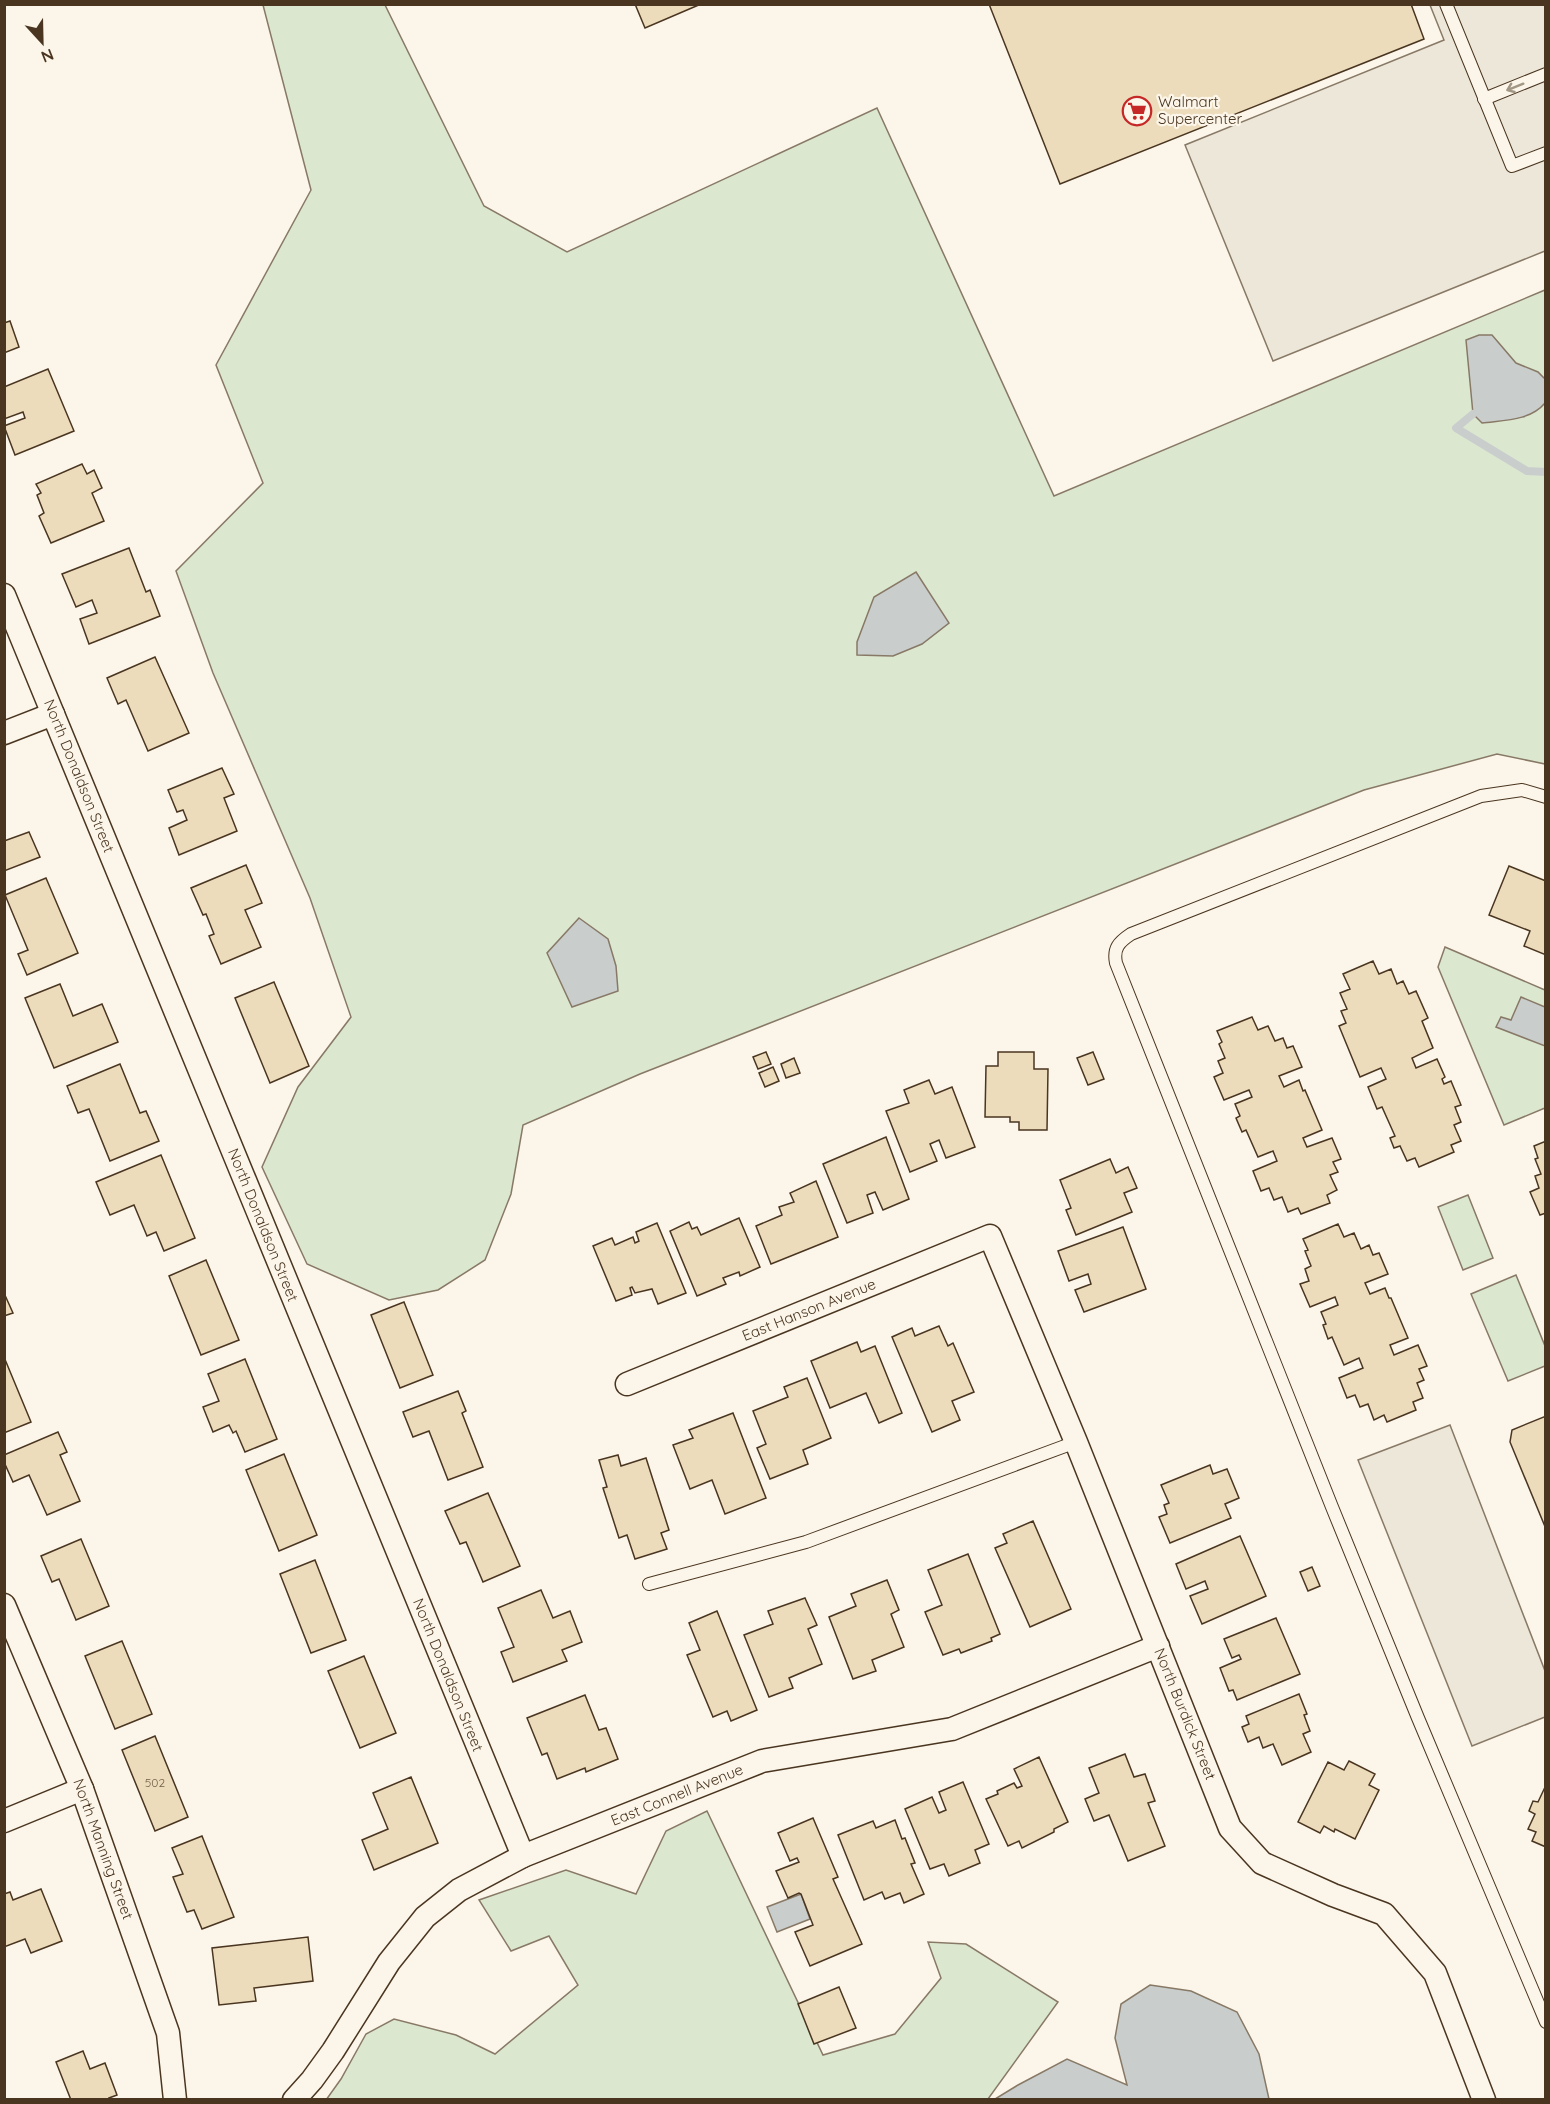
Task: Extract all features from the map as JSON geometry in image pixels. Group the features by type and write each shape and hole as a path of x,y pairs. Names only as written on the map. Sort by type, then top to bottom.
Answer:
{"street":[{"name":"North Donaldson Street","path":"4,595 523,1856"},
{"path":"4,733 53,714"},
{"name":"East Hanson Avenue","path":"627,1384 990,1236"},
{"name":"North Burdick Street","path":"990,1236 1076,1442 1230,1828 1262,1863 1333,1895 1384,1914 1435,1973 1484,2100"},
{"name":"North Manning Street","path":"4,1605 82,1789 168,2033 175,2100"},
{"name":"East Connell Avenue","path":"294,2100 328,2058 389,1962 425,1917 459,1890 523,1856 762,1761 952,1729 1158,1646"},
{"path":"4,1821 82,1789"}],"lane":[{"path":"1446,4 1512,166 1545,153"},
{"path":"1484,99 1545,74"},
{"path":"1545,797 1522,790 1481,795 1131,934 1123,939 1116,948 1114,956 1332,1508 1545,2022"},
{"path":"649,1584 806,1542 1076,1442"}],"green space":[{"path":"263,5 385,5 484,206 567,252 877,108 1054,496 1545,290 1545,764 1497,754 1364,790 640,1074 523,1125 511,1194 485,1260 438,1290 389,1300 307,1264 262,1167 298,1087 351,1017 310,898 213,673 176,571 263,483 216,365 311,190"},
{"path":"1445,947 1545,990 1545,1108 1504,1125 1438,967"},
{"path":"1468,1195 1493,1258 1463,1270 1438,1207"},
{"path":"1516,1275 1545,1346 1545,1366 1508,1381 1471,1294"},
{"path":"707,1811 823,2055 895,2034 941,1978 928,1942 966,1944 1058,2002 988,2099 326,2100 341,2079 366,2034 394,2019 456,2035 495,2054 578,1985 549,1936 511,1951 479,1900 566,1870 636,1894 666,1831"}],"shaded area":[{"path":"1430,5 1545,5 1545,251 1273,361 1185,145 1444,40"},
{"path":"1479,335 1492,335 1516,363 1538,372 1545,379 1545,403 1539,409 1516,419 1482,423 1473,414 1466,340"},
{"path":"916,572 949,623 922,644 893,656 857,655 857,642 874,597"},
{"path":"579,918 608,939 616,966 618,991 572,1007 547,953"},
{"path":"1521,997 1545,1007 1545,1046 1496,1027 1501,1017 1511,1020"},
{"path":"1450,1425 1545,1671 1545,1717 1472,1746 1358,1460"},
{"path":"801,1894 810,1919 777,1932 767,1907"},
{"path":"1150,1985 1191,1991 1237,2012 1259,2054 1269,2099 995,2099 1067,2059 1127,2085 1115,2038 1121,2004"}],"building":[{"path":"635,4 701,4 645,28"},
{"name":"Walmart Supercenter","path":"989,4 1411,4 1424,39 1060,184"},
{"path":"10,321 19,347 4,353 4,323"},
{"path":"48,369 74,431 15,455 4,426 25,418 23,412 4,419 4,387"},
{"path":"82,464 87,474 94,470 102,488 92,493 104,521 51,543 39,516 44,513 37,495 41,493 36,484"},
{"path":"129,548 146,592 150,590 160,616 89,644 80,619 97,613 92,600 76,607 62,574"},
{"path":"155,657 189,733 148,751 126,700 118,704 107,678"},
{"path":"222,768 234,794 224,798 237,831 179,855 169,828 187,820 183,810 177,812 168,790"},
{"path":"29,832 40,857 4,871 4,841"},
{"path":"246,865 262,903 245,910 261,947 221,964 209,936 214,934 191,888"},
{"path":"1509,866 1546,881 1546,955 1524,946 1530,931 1489,915"},
{"path":"46,878 78,953 27,975 18,954 28,950 5,895"},
{"path":"1373,961 1379,974 1391,969 1397,984 1403,981 1409,994 1416,991 1428,1018 1422,1021 1433,1048 1412,1058 1416,1068 1437,1059 1445,1077 1442,1079 1444,1084 1451,1081 1461,1105 1455,1107 1461,1122 1454,1125 1461,1141 1451,1145 1454,1152 1419,1167 1415,1158 1407,1161 1400,1146 1394,1148 1390,1138 1395,1136 1382,1107 1377,1109 1368,1087 1386,1079 1381,1068 1360,1077 1339,1026 1346,1023 1341,1011 1347,1009 1340,993 1350,989 1343,974"},
{"path":"274,982 309,1066 270,1083 235,998"},
{"path":"60,984 73,1016 102,1004 118,1042 54,1068 25,998"},
{"path":"1252,1017 1258,1030 1268,1026 1275,1041 1283,1038 1287,1048 1293,1046 1302,1067 1279,1076 1284,1087 1299,1080 1322,1130 1303,1138 1307,1147 1332,1138 1341,1159 1333,1162 1338,1172 1330,1175 1337,1190 1327,1195 1330,1203 1301,1214 1298,1208 1288,1212 1282,1197 1274,1200 1269,1188 1261,1191 1253,1171 1277,1161 1273,1151 1258,1157 1246,1130 1242,1132 1236,1118 1240,1116 1235,1104 1252,1097 1249,1090 1224,1100 1214,1077 1223,1073 1218,1061 1225,1058 1217,1031"},
{"path":"766,1052 771,1064 758,1069 753,1057"},
{"path":"998,1052 1034,1052 1034,1069 1048,1069 1047,1130 1019,1130 1019,1122 1010,1122 1010,1117 985,1117 986,1066 998,1066"},
{"path":"1093,1052 1104,1079 1088,1085 1077,1058"},
{"path":"794,1058 800,1073 786,1078 781,1064"},
{"path":"120,1064 140,1113 146,1111 159,1141 110,1161 89,1109 78,1113 67,1086"},
{"path":"773,1067 779,1081 765,1087 759,1073"},
{"path":"929,1080 935,1094 952,1087 975,1147 946,1158 939,1140 930,1144 937,1161 910,1172 886,1111 909,1103 904,1090"},
{"path":"886,1137 909,1199 883,1210 875,1192 867,1195 873,1213 847,1223 823,1164"},
{"path":"1546,1141 1546,1213 1540,1215 1530,1192 1539,1188 1535,1176 1541,1174 1535,1159 1538,1158 1534,1146"},
{"path":"161,1155 195,1238 164,1251 156,1232 147,1236 134,1205 110,1215 96,1182"},
{"path":"1110,1159 1116,1173 1128,1167 1137,1188 1124,1193 1132,1212 1076,1235 1066,1210 1071,1208 1060,1180"},
{"path":"816,1181 838,1237 771,1264 756,1226 782,1215 779,1207 794,1202 790,1193"},
{"path":"739,1218 760,1267 740,1276 739,1272 723,1278 726,1284 697,1296 670,1231 689,1222 692,1229 697,1227 701,1235"},
{"path":"657,1223 686,1293 658,1304 652,1289 635,1293 632,1287 630,1288 632,1295 616,1301 593,1246 612,1238 615,1245 633,1237 635,1243 639,1241 636,1232"},
{"path":"1338,1224 1344,1237 1354,1233 1361,1249 1369,1245 1373,1255 1379,1253 1388,1274 1365,1283 1370,1294 1385,1288 1408,1338 1390,1345 1394,1355 1418,1345 1427,1366 1419,1369 1424,1380 1417,1383 1423,1398 1413,1402 1416,1410 1387,1422 1384,1415 1374,1420 1368,1404 1360,1407 1355,1395 1347,1398 1339,1378 1363,1368 1359,1358 1344,1365 1332,1337 1328,1339 1323,1325 1326,1324 1321,1312 1338,1305 1335,1297 1310,1307 1300,1284 1309,1281 1305,1269 1311,1266 1303,1239"},
{"path":"1123,1227 1146,1289 1084,1312 1075,1290 1091,1284 1088,1274 1069,1281 1058,1251"},
{"path":"206,1260 239,1340 201,1355 169,1276"},
{"path":"4,1293 13,1313 4,1316"},
{"path":"404,1302 433,1375 400,1388 371,1315"},
{"path":"939,1326 948,1346 953,1343 974,1392 952,1401 960,1420 932,1432 892,1337 912,1328 915,1336"},
{"path":"857,1342 861,1352 875,1346 902,1413 879,1423 866,1393 830,1408 811,1361"},
{"path":"4,1357 31,1422 4,1433"},
{"path":"245,1359 277,1439 245,1452 236,1431 233,1433 229,1425 213,1432 203,1407 219,1401 208,1374"},
{"path":"807,1378 831,1438 803,1450 808,1464 770,1479 757,1448 766,1444 753,1411 788,1397 784,1387"},
{"path":"458,1391 466,1411 462,1413 483,1467 448,1480 429,1431 413,1437 403,1412"},
{"path":"733,1413 766,1498 725,1514 712,1480 690,1489 673,1445 693,1438 689,1430"},
{"path":"1546,1416 1546,1529 1510,1442 1512,1430"},
{"path":"58,1432 67,1452 60,1455 80,1501 47,1515 29,1475 13,1482 4,1462 4,1455"},
{"path":"284,1454 317,1535 279,1551 246,1470"},
{"path":"618,1455 621,1466 646,1458 669,1530 661,1533 667,1549 635,1559 627,1535 619,1538 603,1488 607,1487 599,1460"},
{"path":"1210,1465 1213,1474 1227,1469 1239,1498 1225,1504 1231,1518 1170,1543 1159,1517 1167,1514 1164,1505 1169,1503 1161,1485"},
{"path":"488,1493 520,1566 483,1582 466,1542 460,1544 445,1511"},
{"path":"1033,1521 1071,1609 1030,1627 995,1548 1007,1543 1003,1534"},
{"path":"1240,1536 1266,1596 1202,1624 1190,1596 1208,1589 1205,1581 1186,1589 1176,1564"},
{"path":"81,1539 109,1606 76,1620 59,1579 52,1582 41,1556"},
{"path":"968,1554 1000,1634 991,1638 992,1641 961,1653 959,1649 943,1655 925,1612 942,1605 928,1570"},
{"path":"315,1560 346,1640 311,1653 280,1574"},
{"path":"1312,1567 1320,1586 1308,1591 1300,1572"},
{"path":"887,1580 899,1610 891,1614 904,1647 872,1660 876,1671 853,1679 829,1617 856,1606 851,1594"},
{"path":"541,1590 553,1618 570,1611 582,1642 562,1650 567,1661 513,1682 501,1652 514,1647 498,1608"},
{"path":"805,1598 817,1625 808,1629 822,1664 789,1678 793,1688 769,1697 744,1635 773,1624 768,1611"},
{"path":"717,1611 757,1710 731,1721 727,1711 713,1717 687,1655 700,1650 689,1623"},
{"path":"1276,1618 1300,1674 1237,1700 1233,1690 1229,1691 1220,1668 1241,1659 1239,1655 1232,1658 1224,1639"},
{"path":"122,1641 152,1714 115,1729 85,1656"},
{"path":"364,1656 396,1733 360,1748 328,1671"},
{"path":"1299,1694 1307,1714 1304,1715 1310,1731 1303,1734 1311,1752 1282,1765 1273,1744 1263,1748 1259,1737 1248,1742 1242,1727 1249,1724 1246,1716"},
{"path":"585,1695 599,1730 606,1728 618,1759 586,1772 585,1768 557,1779 547,1753 542,1755 527,1718"},
{"path":"155,1736 188,1817 155,1831 122,1750"},
{"path":"1125,1754 1134,1777 1145,1774 1155,1801 1148,1803 1165,1846 1128,1861 1109,1815 1094,1821 1085,1799 1099,1793 1089,1768"},
{"path":"1039,1757 1068,1822 1054,1829 1054,1832 1022,1848 1019,1841 1008,1846 986,1799 1014,1783 1017,1788 1022,1786 1014,1769"},
{"path":"1349,1761 1375,1774 1369,1785 1379,1790 1355,1839 1324,1826 1320,1833 1298,1822 1328,1762 1344,1770"},
{"path":"411,1777 438,1843 374,1870 362,1840 388,1829 373,1793"},
{"path":"963,1782 989,1844 975,1850 980,1863 949,1876 944,1864 930,1869 905,1809 932,1797 939,1813 946,1810 939,1792"},
{"path":"1546,1785 1546,1847 1532,1841 1536,1832 1528,1829 1535,1814 1529,1811 1533,1801 1538,1802"},
{"path":"813,1818 838,1877 833,1879 862,1944 810,1966 795,1932 813,1925 801,1894 788,1898 776,1871 799,1862 797,1858 790,1861 778,1833"},
{"path":"895,1820 915,1863 911,1864 924,1894 904,1903 900,1893 885,1899 882,1892 864,1900 838,1835 873,1821 876,1828"},
{"path":"202,1836 234,1917 202,1929 194,1910 187,1912 173,1877 183,1874 172,1848"},
{"path":"41,1889 62,1941 31,1953 25,1939 4,1947 4,1894 10,1892 13,1900"},
{"path":"308,1937 313,1981 254,1988 256,2001 219,2005 212,1948"},
{"path":"839,1987 856,2028 814,2044 798,2004"},
{"path":"83,2051 90,2069 105,2063 117,2095 109,2098 110,2100 71,2100 56,2062"}],"waterway":[{"path":"1473,414 1456,428 1527,471 1546,472"}],"place":[{"name":"Walmart Supercenter","path":"1137,111"}]}
